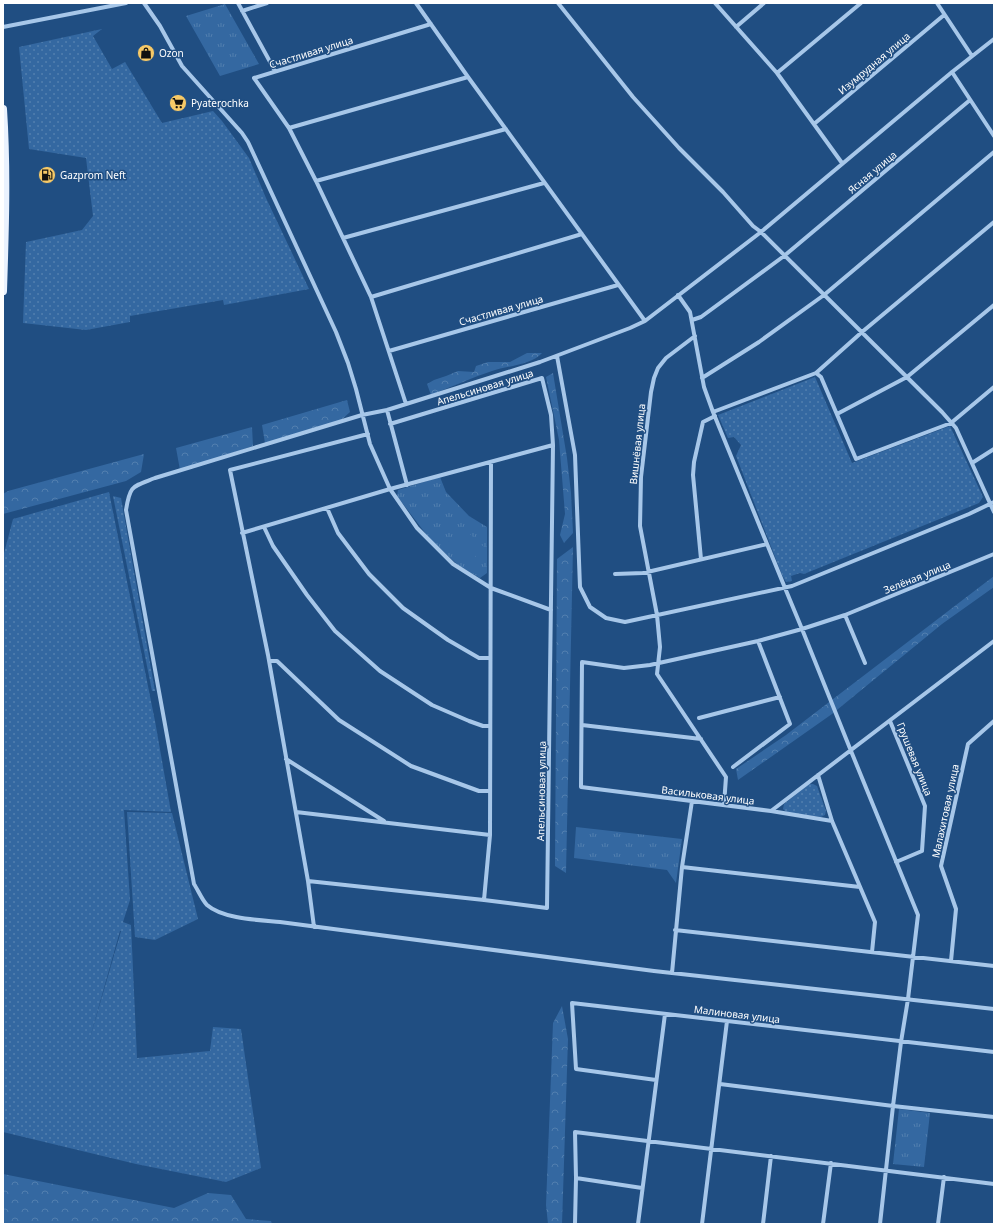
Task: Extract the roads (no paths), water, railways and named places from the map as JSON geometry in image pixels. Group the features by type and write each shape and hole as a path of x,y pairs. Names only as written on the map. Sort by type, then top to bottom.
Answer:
{"main road":[{"path":"3,109 5,152 3,291"}],"street":[{"path":"3,27 126,3"},
{"path":"144,3 160,26 182,66 242,133 248,142 336,332 356,388 370,444 390,489 417,528 453,564 490,588 551,610"},
{"path":"238,3 275,71"},
{"path":"242,11 267,3"},
{"path":"416,3 544,183 645,321"},
{"path":"558,3 633,97 679,148 723,192 753,226 761,232 862,332 956,428 993,503 994,512"},
{"path":"715,3 777,73 842,163"},
{"path":"736,27 764,3"},
{"path":"777,73 861,3"},
{"path":"937,3 972,56"},
{"name":"Изумрудная улица","path":"814,124 944,15"},
{"name":"Счастливая улица","path":"406,404 371,297 289,128 254,78 431,24"},
{"path":"994,39 842,163 761,232 645,321 540,362 387,410 362,415 154,478 133,487 128,496 126,510 194,884 206,905 224,914 256,920 672,973 994,1009"},
{"path":"952,72 994,136"},
{"path":"289,128 468,77"},
{"name":"Ясная улица","path":"784,256 970,100"},
{"path":"316,181 506,129"},
{"path":"702,378 759,342 824,295 994,152"},
{"path":"343,238 544,183"},
{"path":"701,559 693,475 694,462 703,422 714,414 816,373 862,332 994,222"},
{"path":"371,297 582,234"},
{"path":"692,320 701,317 784,256"},
{"name":"Счастливая улица","path":"388,351 618,285"},
{"path":"678,295 690,312 704,387 714,414 918,915 885,1170 880,1224"},
{"path":"837,414 907,378 994,305"},
{"name":"Вишнёвая улица","path":"657,663 660,647 657,615 640,526 641,477 654,378 658,368 666,358 695,336"},
{"path":"557,356 575,455 580,586 590,607 606,618 625,622 792,586 993,503"},
{"path":"816,373 821,377 856,459 951,423 994,387"},
{"name":"Апельсиновая улица","path":"308,881 548,908 554,445 551,415 542,378 390,424"},
{"path":"387,410 407,485"},
{"path":"314,927 296,812 230,470 368,434"},
{"path":"242,533 390,489 554,445"},
{"path":"972,462 994,449"},
{"path":"484,900 490,835 491,462"},
{"path":"327,508 342,539 369,574 403,608 448,640 478,658 490,658"},
{"path":"264,527 274,546 311,601 335,630 380,671 432,705 469,721 483,726 490,726"},
{"path":"615,574 643,573 767,544"},
{"name":"Зелёная улица","path":"657,663 758,641 802,629 845,615 994,554"},
{"path":"845,615 865,663"},
{"path":"733,767 790,724 758,641"},
{"name":"Грушевая улица","path":"772,811 994,641"},
{"path":"268,661 277,662 339,720 411,766 479,791 490,792"},
{"path":"701,739 582,725 582,662 624,668 657,663 657,674 701,739 726,777 724,805"},
{"path":"699,718 780,697"},
{"name":"Грушевая улица","path":"890,721 925,806 922,852 896,862"},
{"name":"Малахитовая улица","path":"952,961 956,909 941,866 968,744 994,721"},
{"name":"Васильковая улица","path":"582,725 581,787 772,811 832,821"},
{"path":"286,759 385,822"},
{"path":"818,775 832,821 875,922 872,952"},
{"path":"672,973 682,867 692,801"},
{"path":"296,812 490,835"},
{"path":"682,867 860,887"},
{"path":"675,930 994,966"},
{"name":"Малиновая улица","path":"656,1080 576,1069 572,1003 994,1052"},
{"path":"638,1224 665,1014"},
{"path":"702,1224 727,1021"},
{"path":"720,1084 994,1117"},
{"path":"575,1224 575,1132 994,1184"},
{"path":"763,1224 771,1156"},
{"path":"823,1224 831,1164"},
{"path":"576,1178 642,1188"},
{"path":"938,1224 944,1178"}],"place":[{"name":"Ozon","path":"146,53"},
{"name":"Pyaterochka","path":"178,103"},
{"name":"Gazprom Neft","path":"47,175"}]}
